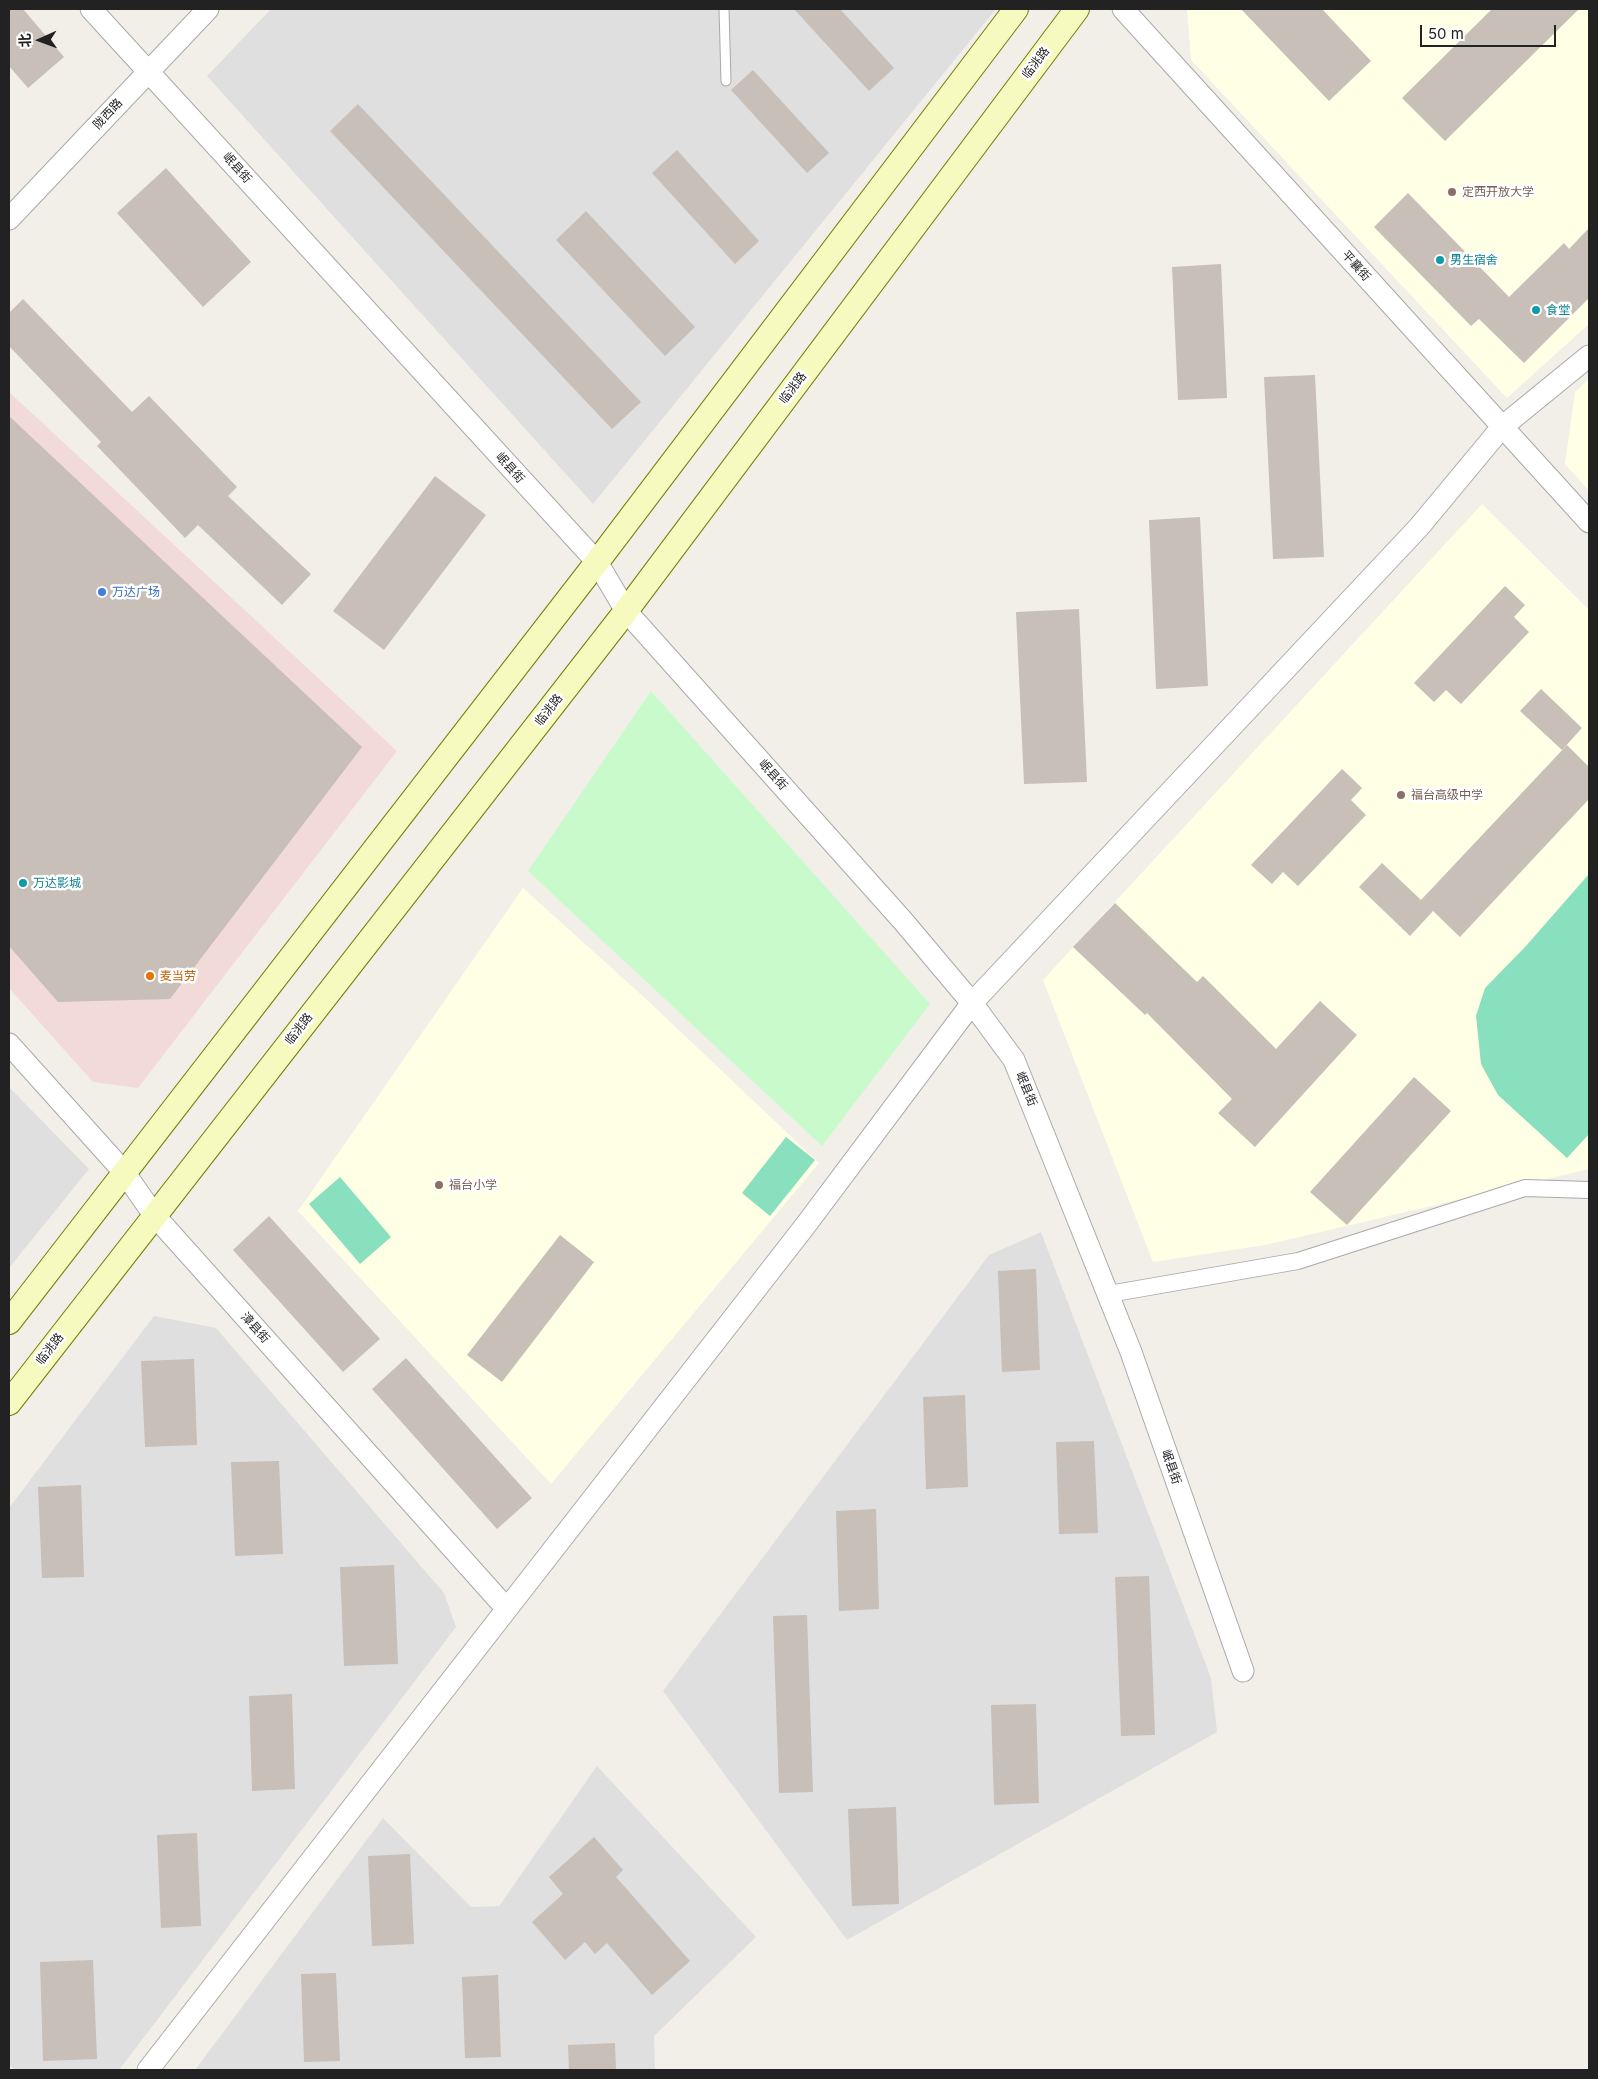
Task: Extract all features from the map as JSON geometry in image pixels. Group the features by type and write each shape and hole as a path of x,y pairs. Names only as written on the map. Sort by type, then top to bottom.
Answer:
{"main road":[{"path":"9,1322 596,562 1016,9"},
{"name":"临洮路","path":"9,1403 154,1214 626,611 1077,9"}],"street":[{"name":"岷县街","path":"91,9 596,562 626,611 903,921 972,1002 1014,1060 1109,1294 1243,1671"},
{"name":"陇西路","path":"9,219 208,9"},
{"name":"平襄街","path":"1124,9 1589,522"},
{"path":"148,2070 805,1226 972,1002 1419,527 1502,427 1589,356"},
{"name":"漳县街","path":"9,1044 124,1172 154,1214 506,1608"},
{"path":"1109,1294 1298,1261 1525,1188 1589,1190"}],"lane":[{"path":"724,9 726,81"}],"shaded area":[{"path":"271,9 996,9 593,504 207,76"},
{"name":"定西开放大学","path":"1187,9 1589,9 1589,324 1507,398 1191,60"},
{"path":"1589,379 1589,491 1565,464 1575,392"},
{"name":"万达广场","path":"9,392 397,751 138,1088 93,1082 9,988"},
{"name":"福台高级中学","path":"1482,504 1589,610 1589,1169 1265,1245 1153,1262 1043,980"},
{"name":"福台小学","path":"523,888 646,999 819,1163 551,1484 298,1211"},
{"path":"9,1087 89,1169 9,1268"},
{"path":"1041,1232 1211,1678 1217,1732 847,1940 663,1691 989,1255"},
{"path":"154,1316 216,1328 444,1593 456,1627 119,2070 15,2070 9,2064 9,1508"},
{"path":"597,1766 756,1937 654,2036 655,2070 195,2070 383,1818 471,1907 499,1906"}],"green space":[{"path":"651,691 930,1004 822,1146 528,871"},
{"path":"1589,874 1589,1134 1567,1158 1498,1095 1481,1064 1476,1016 1485,988 1526,946"},
{"path":"786,1137 815,1160 770,1216 742,1193"},
{"path":"340,1177 391,1237 360,1264 309,1204"}],"building":[{"path":"9,9 23,9 64,57 28,88 9,66"},
{"path":"794,9 840,9 894,68 869,91"},
{"path":"1241,9 1322,9 1371,61 1329,101"},
{"path":"1492,9 1579,9 1445,141 1402,98"},
{"path":"753,70 829,153 807,173 731,90"},
{"path":"358,104 641,402 612,429 330,131"},
{"path":"677,150 759,241 735,264 652,173"},
{"path":"166,168 251,262 203,307 117,213"},
{"path":"1408,193 1509,297 1564,243 1569,249 1589,228 1589,298 1524,363 1479,319 1471,326 1374,227"},
{"path":"586,211 695,327 665,356 556,240"},
{"path":"1221,264 1227,398 1178,400 1172,267"},
{"path":"23,299 132,412 149,396 237,487 228,496 311,574 282,605 198,525 185,538 97,446 101,442 9,346 9,313"},
{"path":"1315,375 1324,557 1273,559 1264,377"},
{"name":"万达广场","path":"9,416 362,747 170,999 58,1002 9,946"},
{"path":"435,476 486,515 384,650 333,611"},
{"path":"1200,517 1208,686 1156,689 1149,520"},
{"path":"1505,586 1525,605 1514,617 1529,632 1461,704 1446,690 1434,702 1414,683"},
{"path":"1079,609 1087,782 1024,784 1016,612"},
{"path":"1541,689 1582,728 1562,750 1520,711"},
{"path":"1567,745 1589,767 1589,799 1460,937 1433,911 1410,936 1359,887 1382,863 1421,900"},
{"path":"1342,769 1362,788 1351,800 1366,815 1298,886 1283,872 1272,884 1251,865"},
{"path":"1115,903 1197,982 1203,976 1276,1049 1320,1001 1357,1035 1255,1147 1218,1113 1232,1099 1147,1013 1145,1015 1073,947"},
{"path":"1414,1077 1451,1111 1347,1225 1310,1192"},
{"path":"269,1216 380,1339 343,1372 233,1250"},
{"path":"560,1235 594,1262 502,1382 467,1355"},
{"path":"1036,1269 1040,1370 1002,1372 998,1271"},
{"path":"406,1358 532,1498 497,1529 372,1389"},
{"path":"194,1359 197,1445 145,1447 141,1361"},
{"path":"965,1395 968,1487 926,1489 923,1397"},
{"path":"1094,1441 1098,1533 1059,1534 1056,1442"},
{"path":"279,1461 283,1554 235,1556 231,1462"},
{"path":"81,1485 84,1577 42,1578 38,1487"},
{"path":"876,1509 879,1609 839,1611 836,1511"},
{"path":"394,1565 398,1664 344,1666 340,1567"},
{"path":"1149,1576 1155,1735 1121,1736 1115,1577"},
{"path":"807,1615 813,1792 779,1793 773,1616"},
{"path":"292,1694 295,1789 252,1791 249,1696"},
{"path":"1036,1704 1039,1803 994,1805 991,1705"},
{"path":"896,1807 899,1904 852,1906 848,1809"},
{"path":"197,1833 201,1926 161,1928 157,1835"},
{"path":"594,1837 623,1870 616,1877 690,1961 652,1995 607,1943 595,1954 585,1942 565,1960 532,1922 563,1894 549,1877"},
{"path":"410,1854 414,1944 372,1946 368,1856"},
{"path":"93,1960 97,2059 43,2061 40,1962"},
{"path":"336,1973 340,2061 304,2062 301,1974"},
{"path":"498,1975 501,2057 465,2058 462,1977"},
{"path":"615,2043 616,2070 569,2070 568,2045"}],"place":[{"name":"定西开放大学","path":"1452,192"},
{"name":"男生宿舍","path":"1440,260"},
{"name":"食堂","path":"1536,310"},
{"name":"万达广场","path":"102,592"},
{"name":"福台高级中学","path":"1401,795"},
{"name":"万达影城","path":"23,883"},
{"name":"麦当劳","path":"150,976"},
{"name":"福台小学","path":"439,1185"}]}
